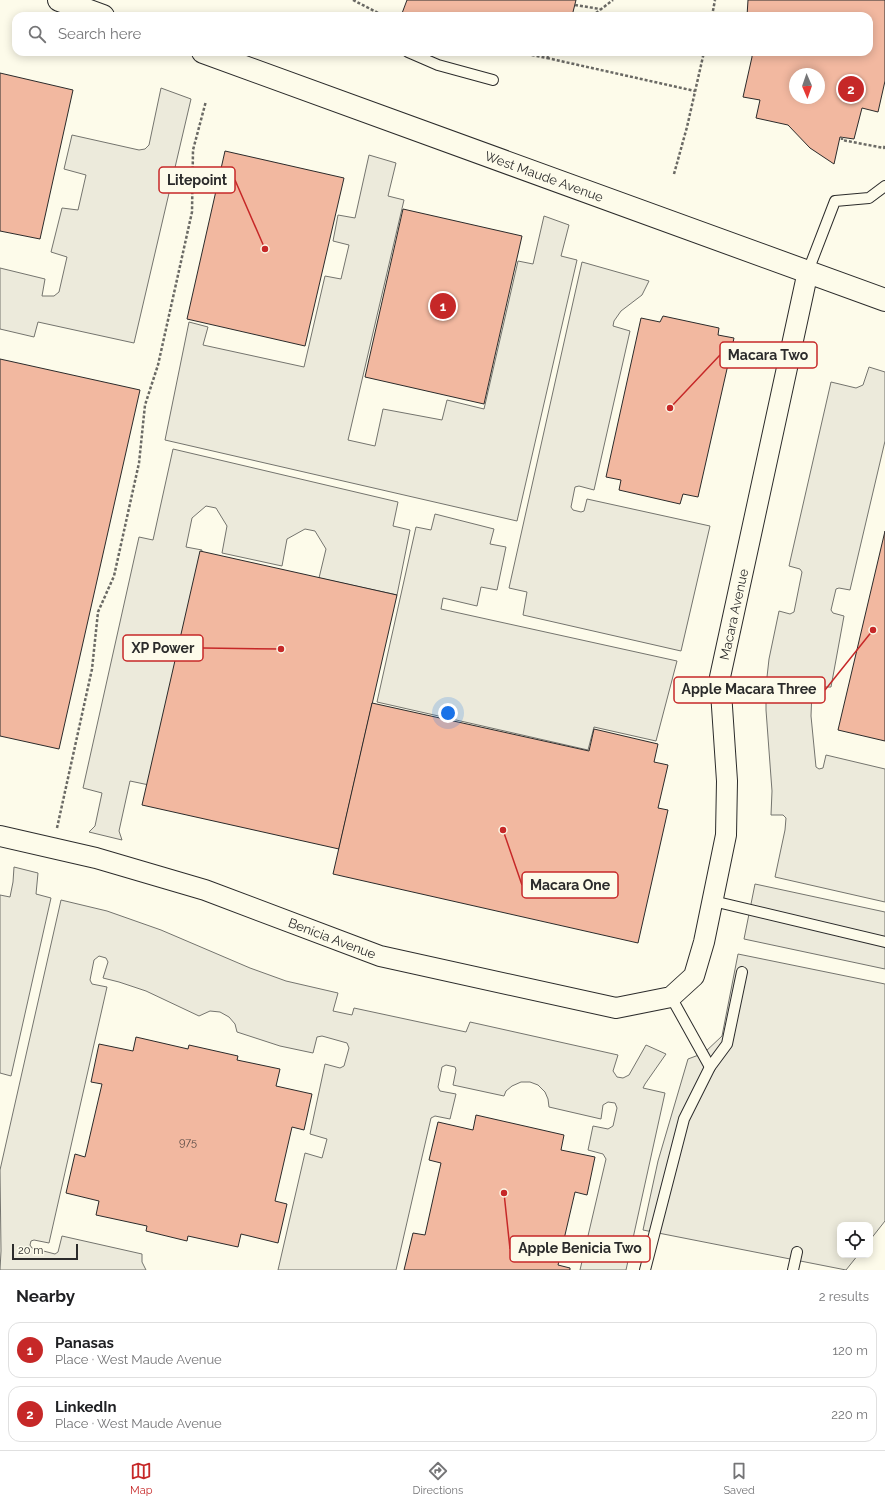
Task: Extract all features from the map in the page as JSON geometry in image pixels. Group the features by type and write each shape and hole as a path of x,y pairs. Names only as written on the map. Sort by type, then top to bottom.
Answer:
{"main road":[{"path":"59,0 93,12"},
{"name":"West Maude Avenue","path":"214,56 653,217 808,271 885,300"}],"street":[{"name":"Macara Avenue","path":"671,997 694,976 704,942 726,835 727,781 720,677 808,271"},
{"name":"Benicia Avenue","path":"0,836 96,858 205,890 380,956 616,1008 671,997"}],"lane":[{"path":"417,56 438,66 493,80"},
{"path":"808,271 835,201 869,198 885,186"},
{"path":"713,901 885,942"},
{"path":"645,1270 684,1119 710,1067 727,1044 742,972"},
{"path":"671,997 710,1067"},
{"path":"793,1270 797,1252"}],"path":[{"path":"353,0 376,12"},
{"path":"597,12 613,0"},
{"path":"713,12 716,0"},
{"path":"575,4 600,10"},
{"path":"537,56 695,91"},
{"path":"674,174 703,56"},
{"path":"57,828 92,669 98,612 114,576 139,463 145,405 158,365 192,212 193,150 206,102"},
{"path":"842,137 842,140 884,148 885,145"}],"shaded area":[{"path":"161,88 191,99 134,343 38,322 34,337 0,329 0,268 45,279 42,296 54,296 59,292 67,257 51,252 62,208 78,210 86,175 64,169 72,135 139,150 145,149 149,145"},
{"path":"369,155 396,163 388,196 404,200 348,440 375,446 383,409 442,420 447,400 484,409 518,261 533,264 544,216 569,225 561,256 577,260 517,521 165,440 189,322 208,327 203,345 304,367 325,276 341,279 349,245 333,241 338,215 355,218"},
{"path":"582,262 649,281 642,295 621,311 614,321 613,326 630,331 594,490 579,486 575,487 571,507 573,510 581,512 584,511 587,499 710,526 681,651 523,615 527,592 509,588"},
{"path":"869,367 885,372 885,441 850,590 839,588 836,589 831,610 833,613 844,616 831,687 815,687 812,689 811,716 816,767 819,769 823,768 826,755 885,769 885,902 775,877 785,830 786,818 783,815 771,815 772,791 766,710 766,686 769,659 779,611 790,614 794,612 802,572 800,569 789,566 831,382 856,388 863,385"},
{"path":"173,449 398,502 393,526 410,530 397,595 319,578 326,549 315,531 305,529 287,539 282,566 222,553 227,526 216,508 206,506 192,518 186,547 202,550 149,785 130,781 119,831 122,840 89,832 95,826 102,793 83,788 139,537 153,540"},
{"path":"435,514 494,529 490,544 506,547 497,590 481,587 477,606 443,598 441,609 677,661 656,741 594,727 588,750 377,702 416,527 431,530"},
{"path":"14,867 38,873 36,894 51,898 11,1076 0,1073 0,895 10,897"},
{"path":"755,884 885,912 885,969 744,939"},
{"path":"61,900 107,911 161,930 250,968 286,981 338,993 333,1011 352,1015 354,1008 466,1032 470,1022 618,1055 613,1071 617,1077 623,1078 629,1075 646,1045 666,1054 643,1088 665,1093 626,1270 580,1270 606,1159 603,1154 588,1150 593,1126 608,1129 613,1126 617,1108 615,1103 608,1102 603,1105 601,1119 549,1107 545,1092 538,1085 530,1082 521,1082 512,1086 506,1091 504,1096 453,1085 456,1070 455,1067 446,1065 442,1067 438,1087 440,1091 456,1094 450,1119 435,1116 431,1118 396,1270 278,1270 305,1153 322,1158 327,1139 310,1134 325,1064 340,1068 344,1066 349,1048 347,1043 322,1036 317,1037 313,1053 280,1046 237,1032 235,1024 229,1017 220,1012 210,1011 199,1016 146,991 103,978 108,962 106,958 99,956 94,960 90,980 92,984 107,987 49,1243 34,1240 31,1241 30,1245 32,1248 55,1254 58,1252 62,1236 142,1254 142,1262 146,1270 0,1270 0,1170"},
{"path":"738,954 885,984 885,1221 873,1236 873,1222 837,1222 837,1258 856,1258 846,1270 643,1230 658,1161 688,1059 704,1053 722,1036"}],"building":[{"path":"407,0 576,0 573,12 402,12"},
{"path":"748,0 885,0 885,81 878,112 862,108 854,139 840,137 834,164 810,148 788,125 756,118 760,100 743,97 752,56 873,56 873,12 747,12"},
{"path":"0,73 73,90 40,239 0,231"},
{"path":"225,151 344,178 305,346 187,319"},
{"path":"403,209 522,236 484,404 365,377"},
{"path":"663,316 719,328 718,335 734,338 698,497 683,494 680,504 619,490 621,480 606,477 641,318 660,322"},
{"path":"0,359 140,390 59,749 0,736"},
{"path":"885,531 885,741 838,730"},
{"path":"200,551 397,595 339,849 142,805"},
{"path":"372,703 589,751 594,729 658,744 654,762 668,765 658,808 668,810 638,943 333,874"},
{"path":"136,1037 188,1049 189,1045 238,1056 237,1060 280,1069 276,1086 312,1094 304,1130 292,1127 275,1201 287,1204 278,1243 241,1234 238,1247 188,1236 187,1241 146,1231 147,1226 96,1215 99,1201 66,1193 75,1154 85,1157 102,1084 91,1082 99,1044 133,1051"},
{"path":"476,1115 564,1135 561,1150 595,1157 587,1195 575,1192 558,1265 570,1268 570,1270 404,1270 413,1233 425,1235 441,1163 429,1160 438,1122 473,1130"}],"place":[{"name":"LinkedIn","path":"851,89"},
{"name":"Litepoint","path":"265,249"},
{"name":"Panasas","path":"443,306"},
{"name":"Macara Two","path":"670,408"},
{"name":"Apple Macara Three","path":"873,630"},
{"name":"XP Power","path":"281,649"},
{"name":"Macara One","path":"503,830"},
{"name":"Apple Benicia Two","path":"504,1193"}]}
